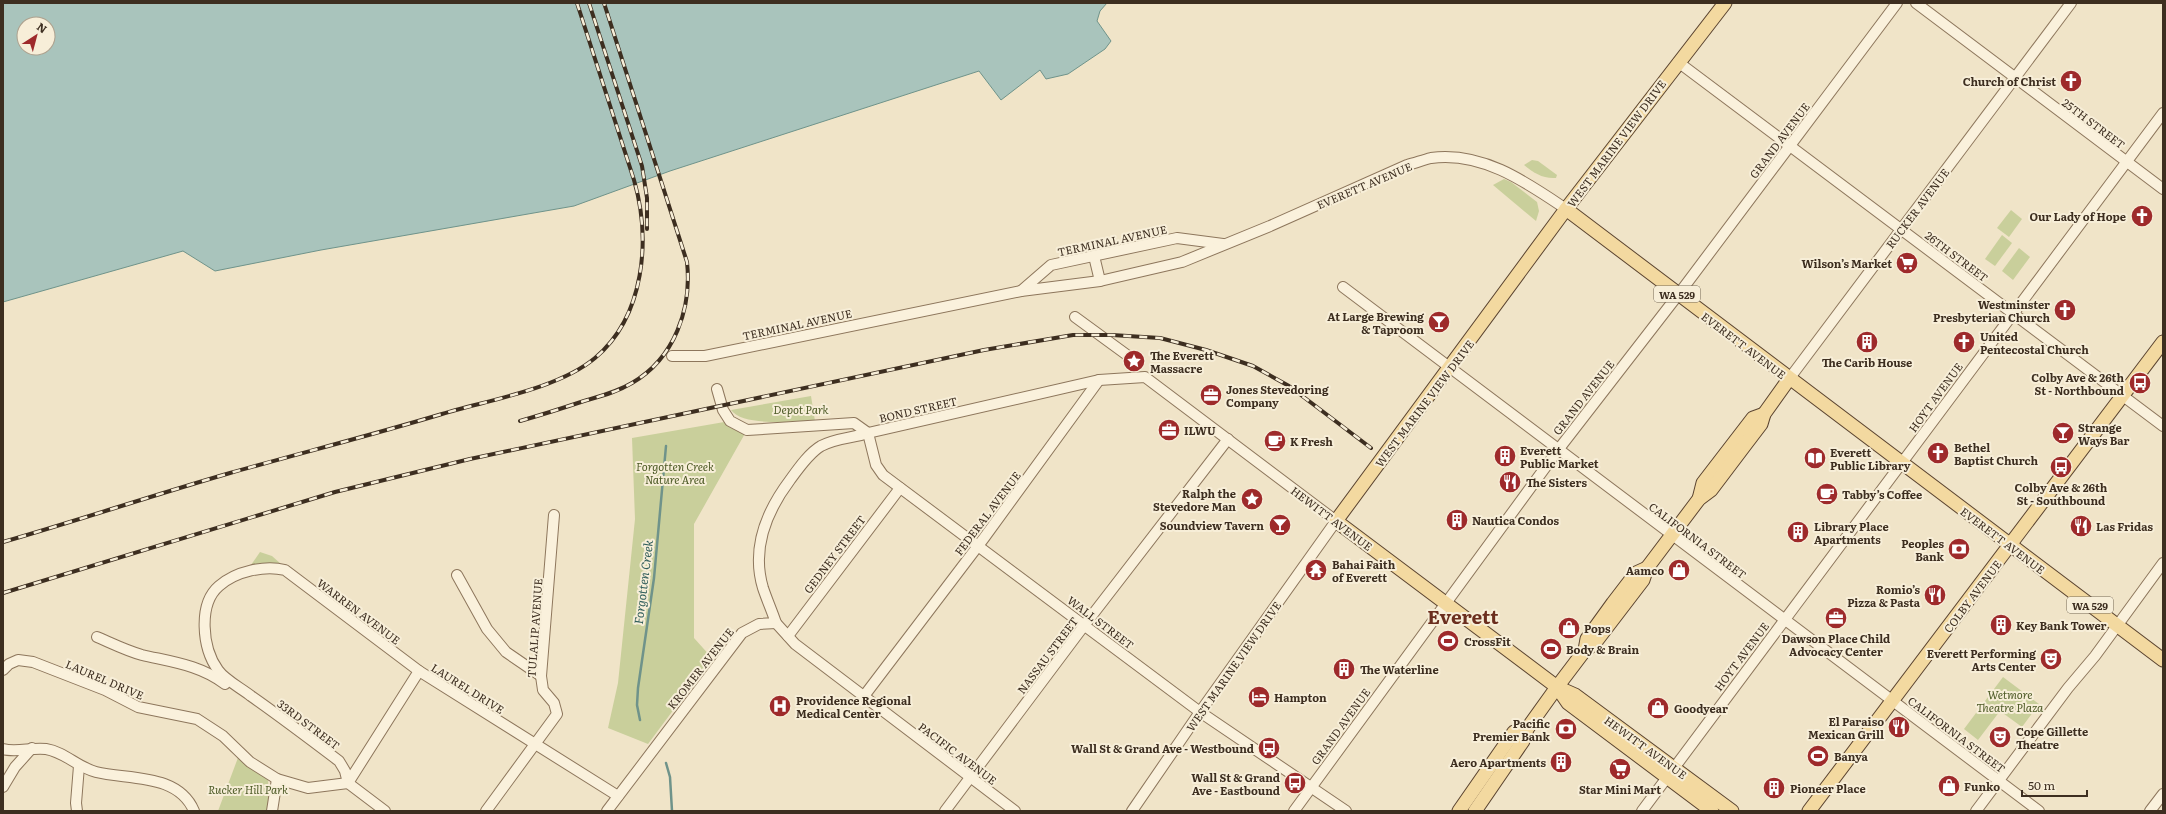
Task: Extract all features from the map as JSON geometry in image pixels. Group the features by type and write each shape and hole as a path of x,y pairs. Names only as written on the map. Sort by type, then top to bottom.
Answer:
{"main road":[{"name":"WEST MARINE VIEW DRIVE","path":"1336,521 1566,209 1724,3"},
{"name":"EVERETT AVENUE","path":"1566,209 1789,379 2163,660"},
{"name":"COLBY AVENUE","path":"1810,811 2163,342"},
{"name":"RUCKER AVENUE","path":"1475,811 1523,742 1526,729 1585,650 1587,639 1636,573 1647,568 1700,498 1711,490 1761,424 1764,414 1789,379"},
{"name":"HEWITT AVENUE","path":"1336,521 1557,687 1575,695 1669,772 1712,811"},
{"name":"RUCKER AVENUE","path":"1459,811 1514,732 1526,729"},
{"name":"HEWITT AVENUE","path":"1669,772 1732,811"}],"street":[{"name":"GRAND AVENUE","path":"1294,811 1445,602 1558,450 1678,295 1897,3"},
{"name":"25TH STREET","path":"1916,3 2163,189"},
{"name":"RUCKER AVENUE","path":"1789,379 2071,3"},
{"name":"26TH STREET","path":"1678,62 2163,426"},
{"name":"HOYT AVENUE","path":"1642,811 1669,772 2163,113"},
{"name":"EVERETT AVENUE","path":"1224,244 1270,226 1407,165 1431,158 1454,158 1481,162 1521,180 1566,209"},
{"name":"TERMINAL AVENUE","path":"1021,291 1051,265 1177,238 1224,244"},
{"name":"TERMINAL AVENUE","path":"672,356 705,356 1021,291 1100,281 1182,262 1224,244"},
{"path":"1094,256 1100,281"},
{"name":"CALIFORNIA STREET","path":"1342,287 2039,811"},
{"path":"1075,316 1127,355"},
{"name":"HEWITT AVENUE","path":"1099,380 1146,377 1336,521"},
{"name":"BOND STREET","path":"717,389 723,410 730,421 747,430 854,423 868,432 1099,380"},
{"name":"FEDERAL AVENUE","path":"864,696 978,546 1099,380"},
{"path":"776,622 763,588 758,558 762,532 771,509 800,466 820,447 836,440 856,437 868,432"},
{"name":"WALL STREET","path":"868,432 876,465 883,475 1200,712 1346,811"},
{"name":"NASSAU STREET","path":"945,811 1228,439"},
{"name":"GEDNEY STREET","path":"788,636 900,488"},
{"name":"TULALIP AVENUE","path":"486,811 537,744 557,714 554,703 543,690 541,676 554,515"},
{"name":"WEST MARINE VIEW DRIVE","path":"1132,811 1200,712 1336,521"},
{"path":"1976,811 2068,688 2095,656 2116,625 2163,563"},
{"name":"33RD STREET","path":"285,570 272,567 244,573 221,584 211,594 205,620 206,640 212,658 221,673 339,761 345,771 348,783"},
{"name":"WARREN AVENUE","path":"285,570 419,670"},
{"path":"457,575 492,635 506,652 541,676"},
{"name":"PACIFIC AVENUE","path":"776,622 795,644 1015,811"},
{"name":"KROMER AVENUE","path":"607,811 742,633 759,624 776,622"},
{"path":"97,637 141,654 180,662 209,673 345,771"},
{"name":"LAUREL DRIVE","path":"3,670 9,664 18,660 33,662 105,690 138,706 196,719 223,736 250,762 277,779 308,788 348,783 419,670 618,796"},
{"path":"3,748 47,749 61,753 79,766 96,772 144,778 158,782 183,795 194,811"},
{"path":"3,787 14,768 32,748"},
{"path":"77,811 76,803 79,766"},
{"path":"272,811 277,779"},
{"path":"348,783 385,811"},
{"path":"2150,811 2163,794"}],"green space":[{"path":"1532,160 1538,161 1557,175 1556,178 1547,178 1539,175 1524,165"},
{"path":"1504,179 1511,182 1537,202 1539,211 1536,221 1493,185"},
{"path":"2011,210 2022,219 2009,237 1997,228"},
{"path":"2002,235 2012,243 1995,266 1985,259"},
{"path":"2019,248 2030,257 2013,280 2002,271"},
{"name":"Depot Park","path":"811,396 815,421 758,421 746,419 737,415 731,410"},
{"name":"Forgotten Creek Nature Area","path":"730,421 747,430 694,524 694,638 712,658 648,744 608,728 618,683 635,519 632,438"},
{"path":"260,552 272,556 281,564 251,565"},
{"name":"Wetmore Theatre Plaza","path":"2003,677 2039,704 2022,727 2000,711 1978,740 1964,729"},
{"name":"Rucker Hill Park","path":"239,755 268,777 269,811 218,811"}],"water":[{"path":"3,3 1107,3 1100,11 1097,21 1111,41 1105,49 1068,74 1046,79 1040,70 1001,100 979,71 670,171 574,206 321,250 215,271 183,251 3,302"}],"waterway":[{"name":"Forgotten Creek","path":"640,720 637,705 638,688 654,578 666,446"},
{"name":"Forgotten Creek","path":"666,763 670,777 672,811"}],"railway":[{"path":"3,542 230,473 542,386 580,369 595,358 612,341 625,321 634,299 640,275 642,227 634,180 577,3"},
{"path":"589,3 642,166 647,198 647,229"},
{"path":"520,421 609,394 632,383 647,373 670,346 678,330 687,297 687,262 604,3"},
{"path":"3,593 335,492 470,459 984,350 1073,335 1112,335 1160,338 1206,350 1253,366 1289,386 1371,448"}],"place":[{"name":"Church of Christ","path":"2071,81"},
{"name":"Our Lady of Hope","path":"2142,216"},
{"name":"Wilson’s Market","path":"1907,263"},
{"name":"Westminster Presbyterian Church","path":"2065,310"},
{"name":"At Large Brewing & Taproom","path":"1439,322"},
{"name":"The Carib House","path":"1867,342"},
{"name":"United Pentecostal Church","path":"1964,342"},
{"name":"The Everett Massacre","path":"1134,361"},
{"name":"Colby Ave & 26th St - Northbound","path":"2140,383"},
{"name":"Jones Stevedoring Company","path":"1211,395"},
{"name":"ILWU","path":"1169,430"},
{"name":"Strange Ways Bar","path":"2063,433"},
{"name":"K Fresh","path":"1275,441"},
{"name":"Bethel Baptist Church","path":"1938,453"},
{"name":"Everett Public Market","path":"1505,456"},
{"name":"Everett Public Library","path":"1815,458"},
{"name":"Colby Ave & 26th St - Southbound","path":"2061,467"},
{"name":"The Sisters","path":"1510,482"},
{"name":"Tabby’s Coffee","path":"1827,494"},
{"name":"Ralph the Stevedore Man","path":"1252,499"},
{"name":"Nautica Condos","path":"1457,520"},
{"name":"Soundview Tavern","path":"1280,525"},
{"name":"Las Fridas","path":"2081,526"},
{"name":"Library Place Apartments","path":"1798,532"},
{"name":"Peoples Bank","path":"1959,549"},
{"name":"Bahai Faith of Everett","path":"1316,570"},
{"name":"Aamco","path":"1679,570"},
{"name":"Romio’s Pizza & Pasta","path":"1935,595"},
{"name":"Dawson Place Child Advocacy Center","path":"1836,618"},
{"name":"Key Bank Tower","path":"2001,625"},
{"name":"Pops","path":"1569,628"},
{"name":"CrossFit","path":"1448,641"},
{"name":"Body & Brain","path":"1551,649"},
{"name":"Everett Performing Arts Center","path":"2051,659"},
{"name":"The Waterline","path":"1344,669"},
{"name":"Hampton","path":"1259,697"},
{"name":"Providence Regional Medical Center","path":"780,706"},
{"name":"Goodyear","path":"1658,708"},
{"name":"El Paraiso Mexican Grill","path":"1899,727"},
{"name":"Pacific Premier Bank","path":"1566,729"},
{"name":"Cope Gillette Theatre","path":"2000,737"},
{"name":"Wall St & Grand Ave - Westbound","path":"1269,748"},
{"name":"Banya","path":"1818,756"},
{"name":"Aero Apartments","path":"1561,762"},
{"name":"Star Mini Mart","path":"1620,769"},
{"name":"Wall St & Grand Ave - Eastbound","path":"1295,783"},
{"name":"Funko","path":"1949,786"},
{"name":"Pioneer Place","path":"1774,788"}],"district":[{"name":"Everett","path":"1463,616"}]}
